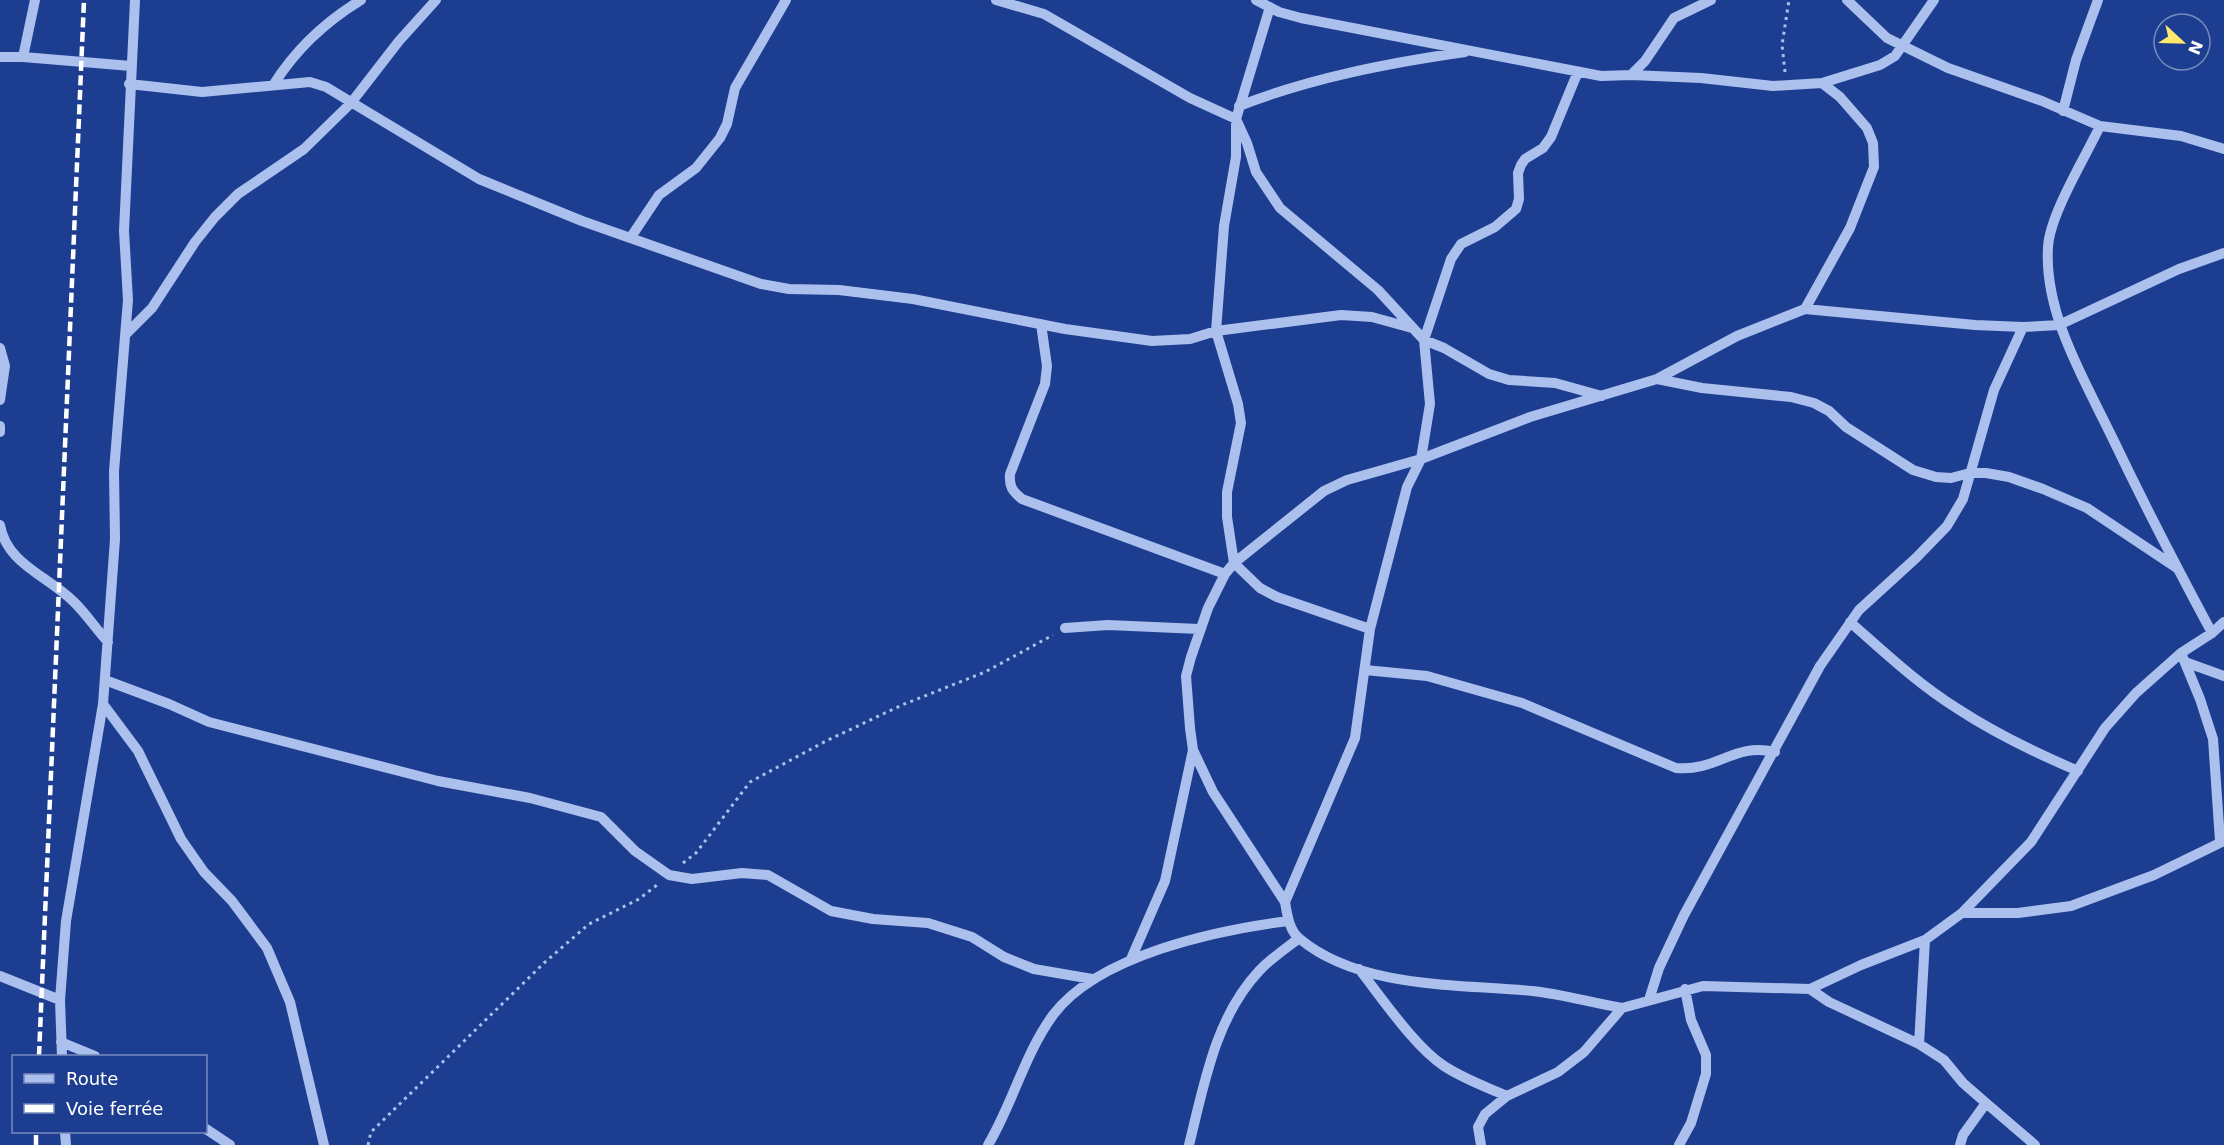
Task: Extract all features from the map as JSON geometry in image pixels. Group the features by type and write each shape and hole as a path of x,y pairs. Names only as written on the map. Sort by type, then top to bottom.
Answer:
{"street":[{"path":"23,57 35,0"},
{"path":"62,1055 60,1000 66,921 103,704 116,539 114,471 128,300 125,219 129,84 135,0"},
{"path":"274,84 302,47 339,14 361,0"},
{"path":"126,334 152,308 195,242 231,202 304,149 351,103 393,48 436,0"},
{"path":"631,237 659,195 696,168 720,138 727,124 735,88 786,0"},
{"path":"996,0 1044,14 1190,98 1236,119 1247,142 1256,172 1280,208 1378,290 1424,340 1444,348 1488,374 1509,380 1555,383 1602,396"},
{"path":"1256,0 1301,18 1477,51 1576,74 1631,75 1796,86 1822,83 1880,65 1895,56 1934,0"},
{"path":"1631,75 1645,61 1674,18 1711,0"},
{"path":"1847,0 1887,38 1902,48 1948,68 2100,126 2181,136 2224,149"},
{"path":"2063,111 2076,60 2098,0"},
{"path":"1270,7 1236,119 1236,157 1224,226 1216,330 1238,404 1241,423 1227,492 1227,517 1234,563 1260,588 1277,597 1370,629"},
{"path":"1239,106 1279,90 1350,73 1477,51"},
{"path":"0,57 131,66"},
{"path":"1285,902 1307,856 1355,738 1370,629 1407,487 1421,459 1430,404 1424,340 1456,250 1472,237 1508,218 1516,209 1519,199 1518,173 1521,165 1551,137 1576,74"},
{"path":"129,84 202,92 247,90 274,84 310,82 326,87 479,179 582,221 761,284 789,289 839,290 913,299 1041,324 1152,341 1190,339 1216,330 1341,315 1372,317 1412,328"},
{"path":"1805,309 1850,228 1874,166 1873,143 1867,128 1840,97 1822,83"},
{"path":"2100,126 2051,227 2048,246 2049,273 2059,325 2177,568 2212,633"},
{"path":"1131,959 1165,881 1193,750 1186,676 1199,629 1225,574 1234,563 1324,491 1347,480 1421,459 1530,417 1657,379 1737,336 1805,309 2023,327 2059,325 2180,269 2224,253"},
{"path":"1041,324 1047,366 1045,384 1010,474 1009,485 1015,494 1225,574"},
{"path":"1649,1000 1659,968 1684,915 1820,666 1859,610 1947,526 1963,498 1994,390 2023,327"},
{"path":"0,348 4,366 0,400"},
{"path":"1657,379 1702,388 1791,398 1814,403 1829,411 1846,428 1913,470 1936,477 1951,478 1970,473 2009,477 2087,508 2177,568"},
{"path":"0,426 0,432"},
{"path":"0,525 2,537 14,556 76,604 108,642"},
{"path":"1850,622 1902,668 1957,709 2030,751 2078,771"},
{"path":"1193,750 1213,792 1285,902 1288,921 1298,939 1359,969 1469,988 1534,991 1622,1008 1685,989 1703,986 1810,989 1861,965 1925,940 1962,913 2031,842 2105,728 2136,693 2224,622"},
{"path":"1065,628 1108,625 1199,629"},
{"path":"2183,657 2224,676"},
{"path":"1962,913 2018,913 2071,906 2154,875 2222,841 2213,739 2183,657"},
{"path":"1365,670 1427,676 1522,703 1676,768 1693,770 1709,766 1744,749 1759,748 1775,752"},
{"path":"105,680 169,704 208,722 438,781 530,798 601,817 635,851 669,875 692,879 742,873 768,875 831,911 873,919 928,923 972,937 1004,957 1034,969 1092,979"},
{"path":"103,704 138,752 180,839 204,872 232,901 267,948 291,1002 324,1145"},
{"path":"988,1145 998,1128 1024,1065 1054,1014 1092,979 1131,959 1237,927 1288,921"},
{"path":"1189,1145 1221,1030 1238,999 1259,971 1298,939"},
{"path":"1919,1044 1925,940"},
{"path":"0,965 16,982"},
{"path":"1359,969 1408,1031 1442,1065 1507,1096"},
{"path":"0,976 60,1000"},
{"path":"1679,1145 1690,1123 1706,1074 1706,1056 1691,1020 1685,989"},
{"path":"1810,989 1829,1002 1919,1044 1944,1060 1963,1083 2035,1145"},
{"path":"1481,1145 1478,1127 1485,1114 1507,1096 1558,1072 1584,1052 1622,1008"},
{"path":"61,1042 93,1055"},
{"path":"1960,1145 1963,1135 1986,1103"},
{"path":"207,1131 230,1145"}],"path":[{"path":"1789,0 1781,58 1786,76 1796,86"},
{"path":"368,1145 371,1132 544,963 589,924 639,899 696,853 750,782 826,741 902,705 985,672 1065,628"}],"railway":[{"path":"39,1055 84,0"},
{"path":"36,1133 36,1145"}]}
